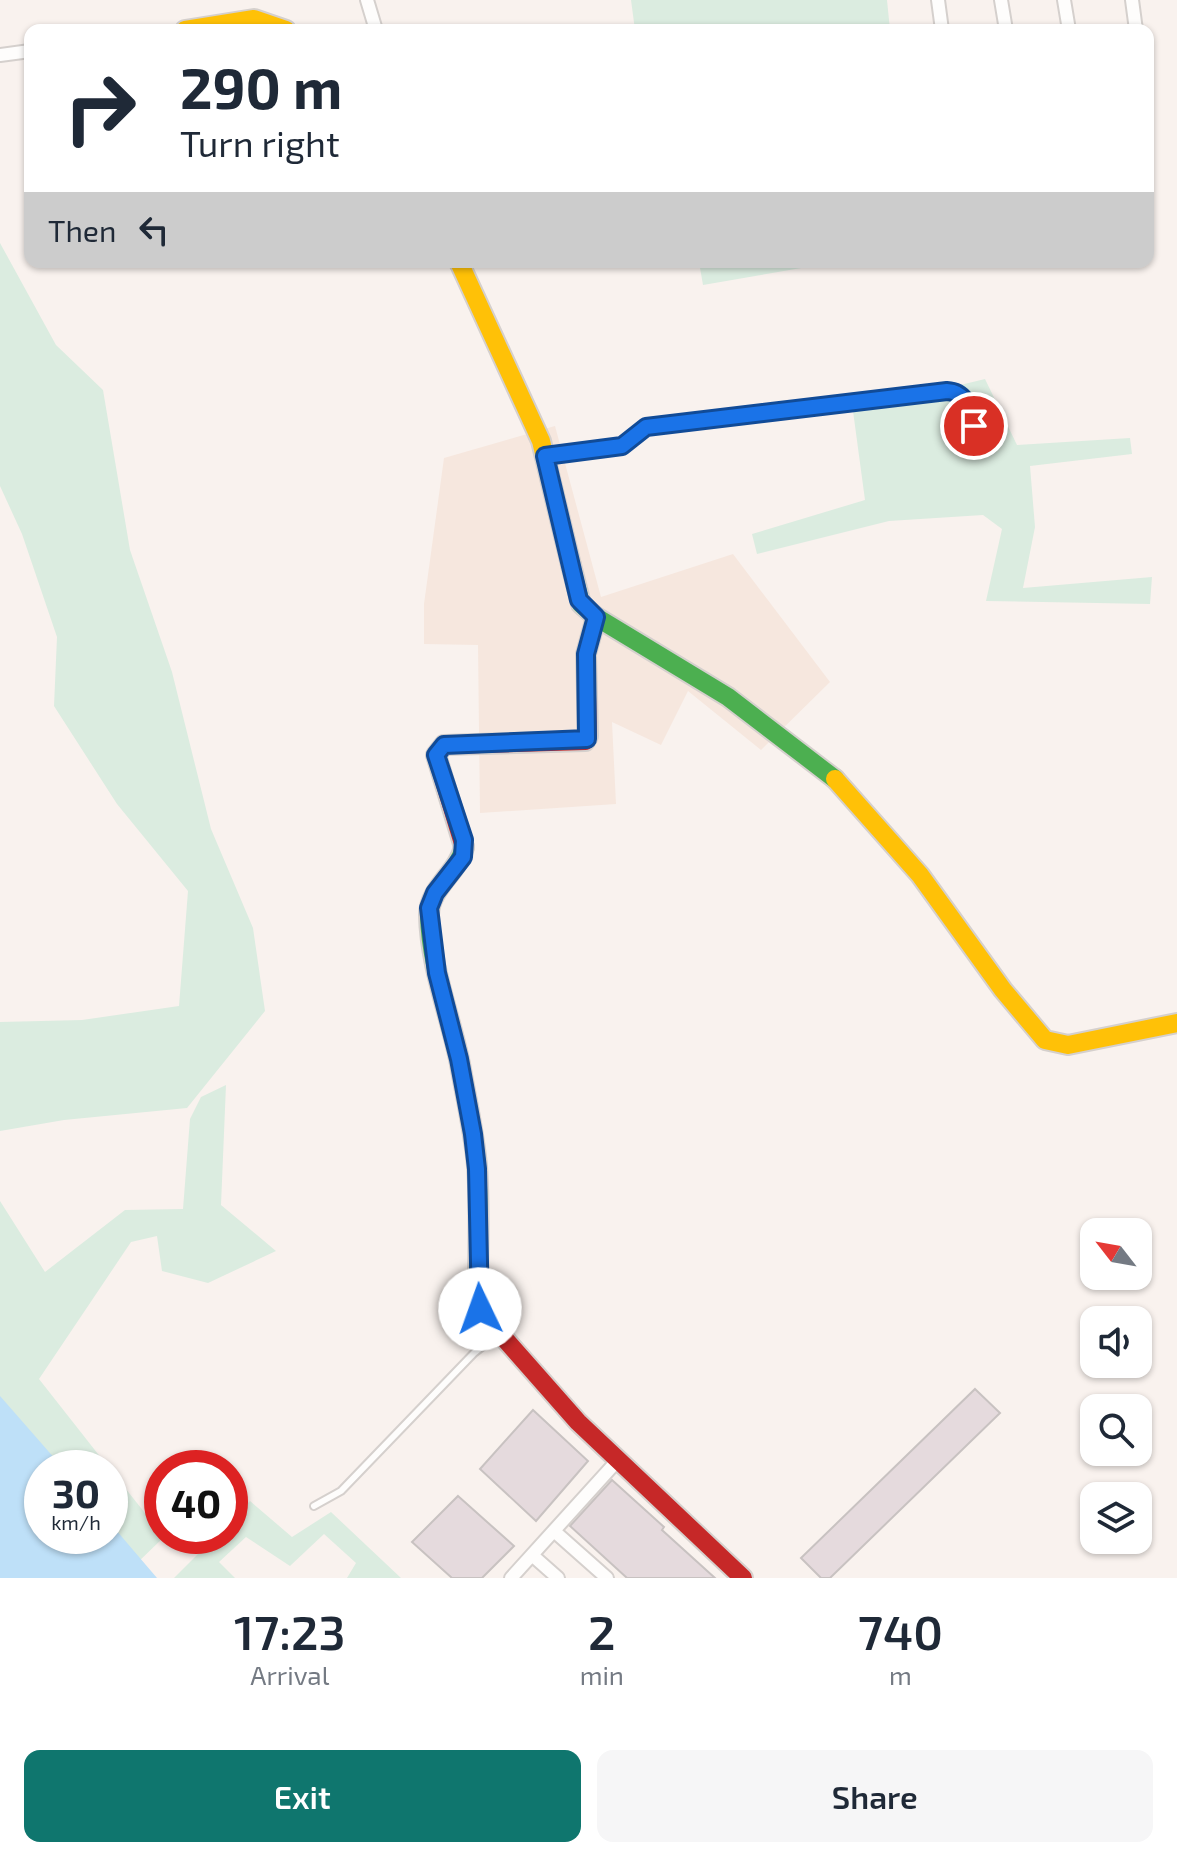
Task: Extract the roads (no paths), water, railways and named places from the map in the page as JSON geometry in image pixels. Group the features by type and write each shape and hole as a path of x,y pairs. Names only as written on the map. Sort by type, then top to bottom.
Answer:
{"street":[{"path":"367,0 374,24"},
{"path":"938,0 941,24"},
{"path":"1001,0 1005,24"},
{"path":"1064,0 1068,24"},
{"path":"1132,0 1135,24"},
{"path":"223,24 254,19 269,24"},
{"path":"0,55 24,52"},
{"path":"462,268 538,433 579,600 596,617 728,697 832,776 920,875 1003,990 1045,1040 1068,1045 1177,1023"},
{"path":"596,617 586,654 588,736 585,741 444,745 436,755 461,830 464,852 458,866 432,897 429,914 437,973 459,1059 475,1148 478,1303 499,1333 553,1396 617,1461 741,1577"},
{"path":"511,1578 617,1461"},
{"path":"554,1531 607,1578"},
{"path":"532,1555 558,1578"}],"lane":[{"path":"545,456 622,446 646,427 947,391 954,391 965,400 980,445"},
{"path":"314,1506 341,1491 474,1353 499,1333"}],"water":[{"path":"0,1396 47,1450 24,1450 24,1554 128,1554 128,1544 157,1578 0,1578"}]}
